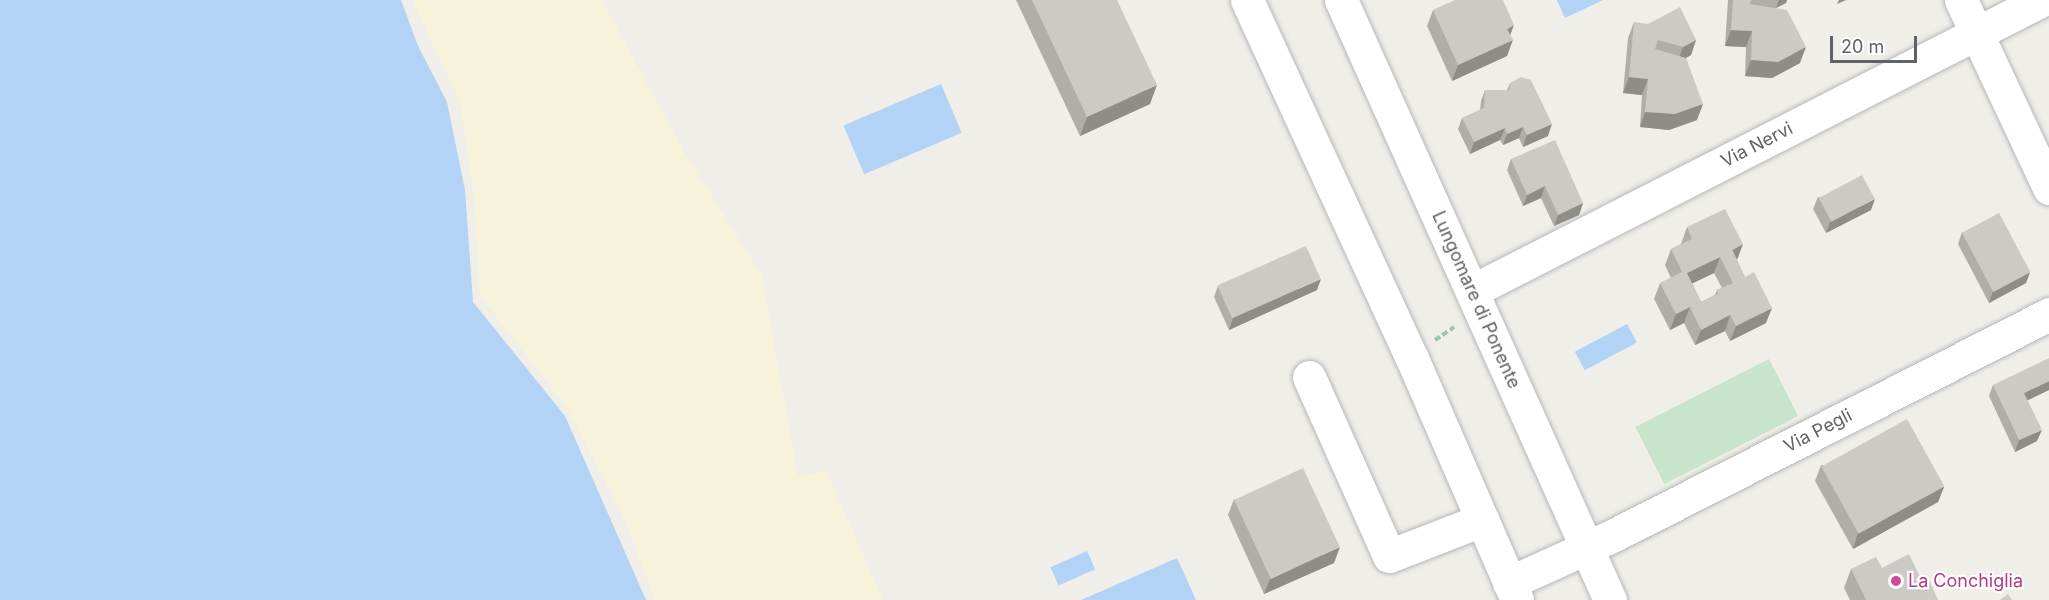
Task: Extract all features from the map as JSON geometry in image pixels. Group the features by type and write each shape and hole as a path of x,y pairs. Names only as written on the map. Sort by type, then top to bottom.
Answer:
{"street":[{"path":"1247,0 1411,356 1513,591"},
{"name":"Lungomare di Ponente","path":"1341,0 1610,600"},
{"path":"1961,0 2049,188"},
{"name":"Via Nervi","path":"1472,291 2042,0"},
{"name":"Via Pegli","path":"1513,591 1587,548 2049,314"},
{"path":"1309,377 1389,556 1482,520"}],"green space":[{"path":"1769,359 1798,416 1664,484 1635,427"}],"sand":[{"path":"412,0 602,0 683,150 762,276 798,477 826,470 883,600 655,600 621,511 564,403 480,296 474,197 460,102"}],"water":[{"path":"0,0 401,0 418,46 447,102 465,190 473,302 565,416 646,600 0,600"},
{"path":"1557,0 1603,0 1565,18"},
{"path":"941,84 962,133 864,174 843,125"},
{"path":"1627,324 1637,343 1585,370 1575,352"},
{"path":"1087,551 1095,569 1059,586 1050,567"},
{"path":"1177,558 1196,600 1081,600"}],"building":[{"path":"1032,0 1117,0 1157,85 1087,117"},
{"path":"1455,0 1503,0 1514,25 1507,29 1513,40 1458,65 1433,10"},
{"path":"1733,0 1751,0 1750,4 1787,10 1806,47 1778,62 1751,60 1752,31 1731,30"},
{"path":"1680,7 1696,40 1683,47 1658,40 1655,49 1686,58 1703,104 1675,114 1645,112 1648,79 1629,77 1634,22 1648,24"},
{"path":"1521,77 1531,80 1552,124 1527,135 1523,127 1507,134 1505,128 1474,142 1462,118 1484,108 1485,90 1509,90 1510,83"},
{"path":"1555,140 1583,203 1558,215 1545,186 1527,195 1511,159"},
{"path":"1862,175 1875,199 1831,222 1819,198"},
{"path":"1725,209 1743,244 1732,250 1745,277 1754,272 1772,308 1736,326 1730,315 1701,330 1690,307 1676,314 1660,283 1682,272 1671,249 1692,239 1687,227","holes":["1720,257 1733,283 1717,290 1718,294 1701,302 1687,273"]},
{"path":"1999,213 2030,272 1993,292 1962,233"},
{"path":"1306,246 1321,279 1232,318 1217,285"},
{"path":"2049,358 2049,381 2024,393 2042,430 2019,440 1993,385"},
{"path":"1907,419 1944,486 1859,534 1821,467"},
{"path":"1303,468 1340,547 1271,579 1234,500"},
{"path":"1909,554 1923,583 1929,580 1938,600 1866,600 1851,569 1876,557 1882,568"},
{"path":"2008,594 2012,600 2000,600"}],"place":[{"name":"La Conchiglia","path":"1896,581"}]}
